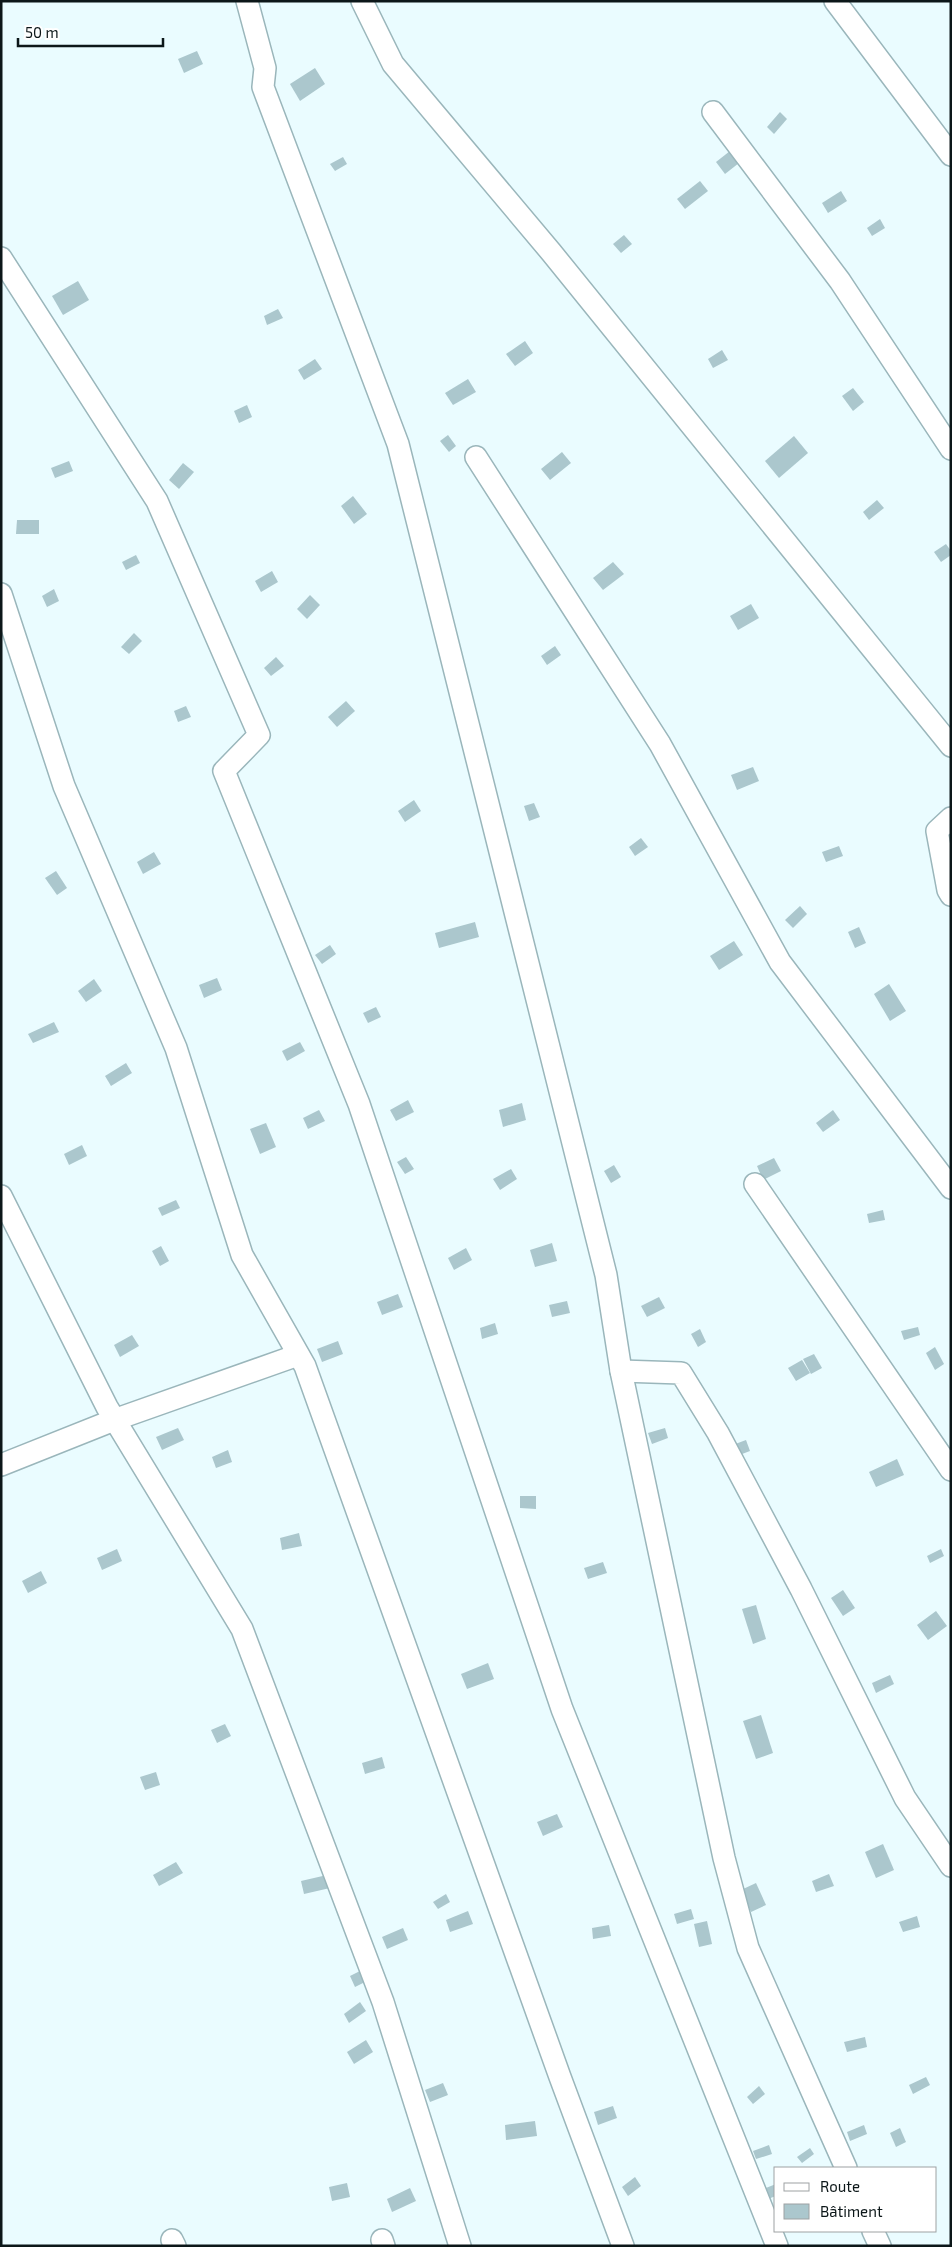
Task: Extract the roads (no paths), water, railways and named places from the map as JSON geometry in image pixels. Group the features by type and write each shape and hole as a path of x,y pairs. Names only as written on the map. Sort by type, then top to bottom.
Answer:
{"street":[{"path":"247,1 265,68 263,87 398,444 606,1275 621,1371 724,1858 748,1948 846,2167"},
{"path":"362,1 392,64 551,252 951,746"},
{"path":"835,1 951,155"},
{"path":"713,112 840,281 951,449"},
{"path":"1,258 157,501 259,735 224,771 358,1104 562,1709 777,2246"},
{"path":"476,457 660,744 780,962 951,1188"},
{"path":"1,594 64,786 176,1048 242,1255 305,1366 560,2077 623,2246"},
{"path":"951,818 937,831 948,890 951,895"},
{"path":"755,1184 951,1470"},
{"path":"1,1196 114,1420 242,1628 383,2002 460,2246"},
{"path":"1,1465 114,1420 298,1355"},
{"path":"621,1371 680,1373 718,1433 800,1589 905,1798 951,1866"},
{"path":"873,2232 880,2246"}]}
